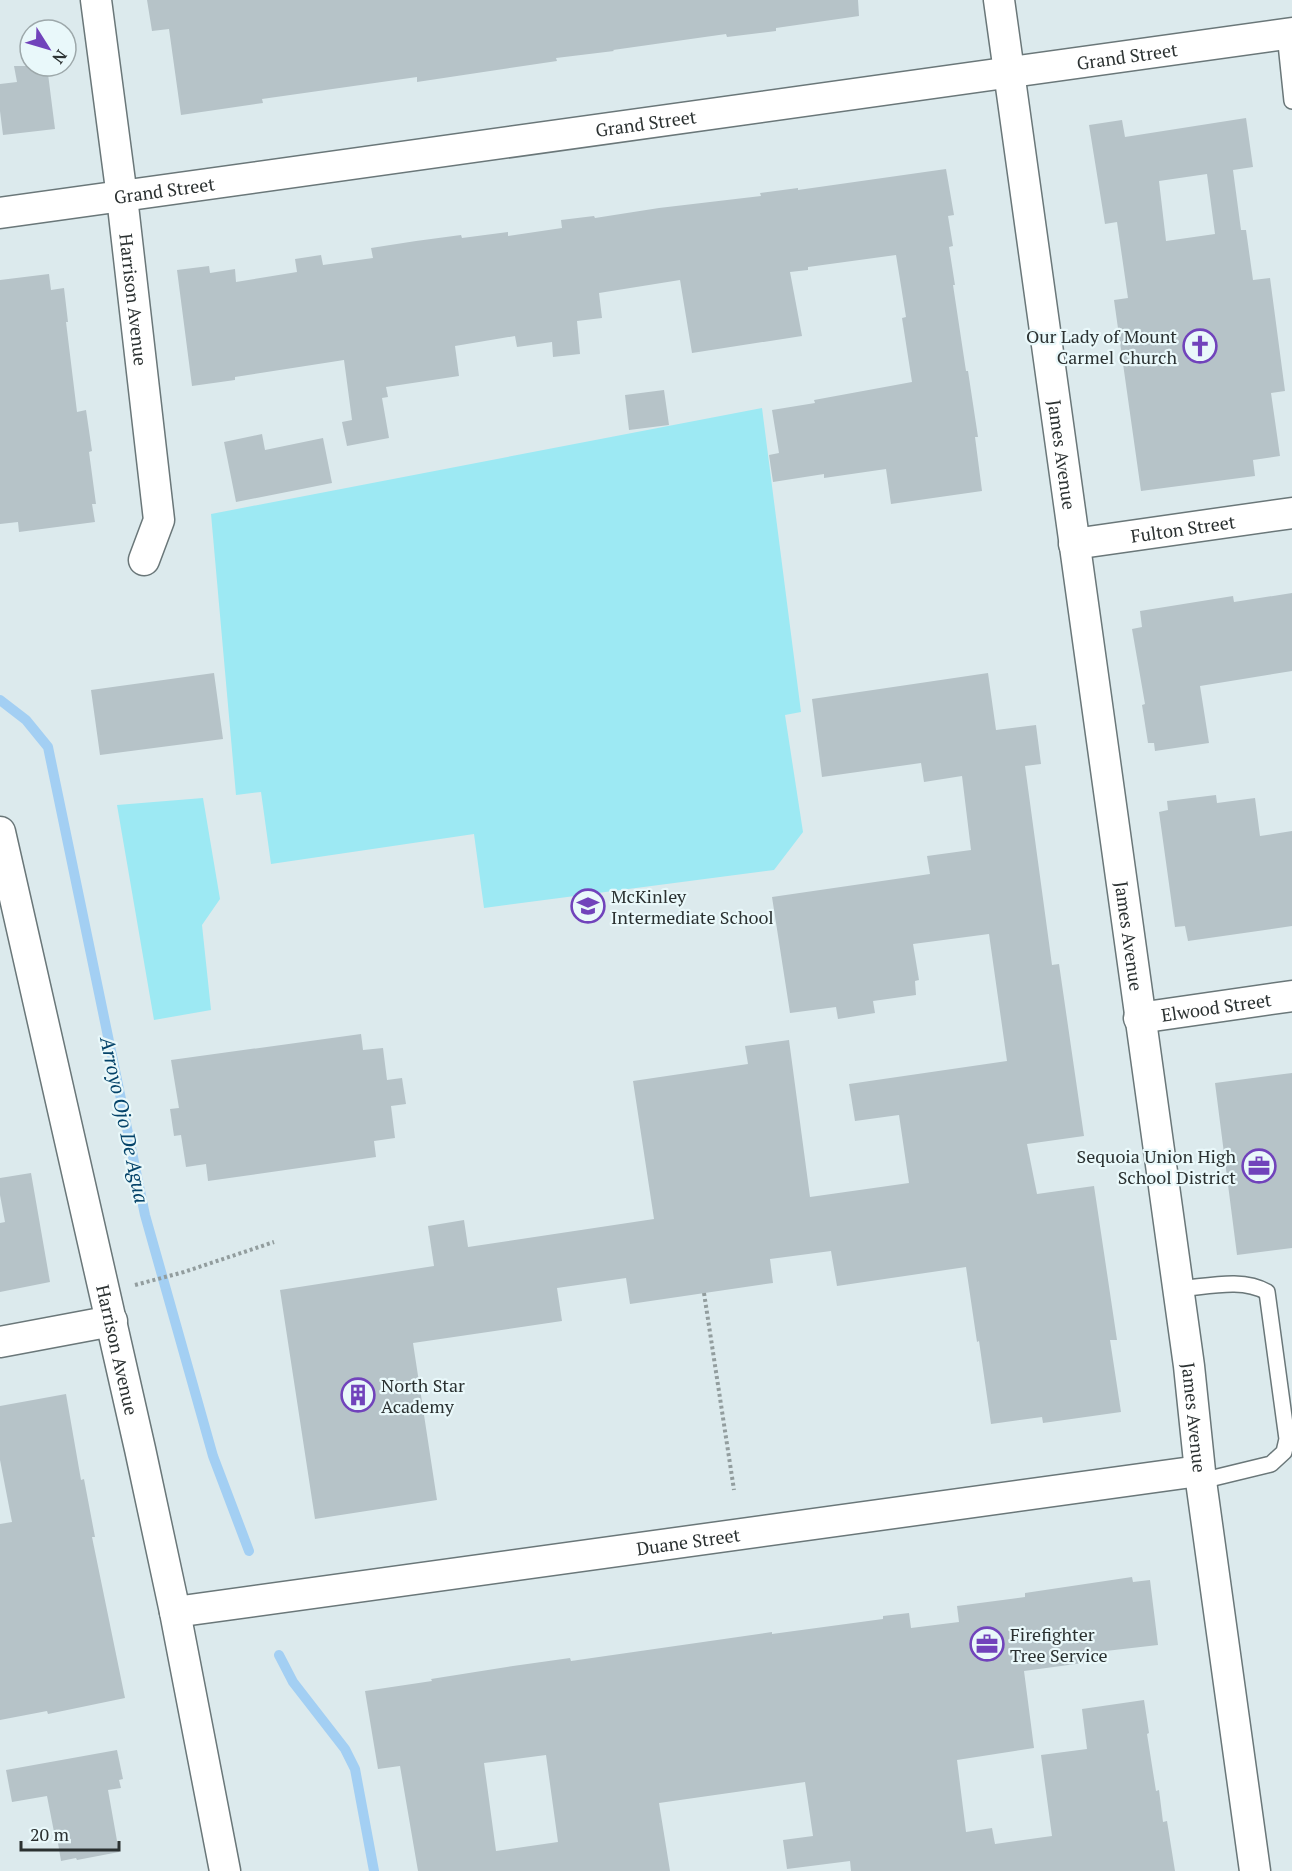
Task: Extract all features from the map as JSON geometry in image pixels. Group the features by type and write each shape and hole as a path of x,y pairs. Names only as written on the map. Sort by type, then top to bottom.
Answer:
{"street":[{"name":"Harrison Avenue","path":"96,0 122,197 159,520 144,560"},
{"name":"James Avenue","path":"999,0 1189,1366 1200,1476 1255,1871"},
{"name":"Grand Street","path":"0,213 1288,34"},
{"name":"Fulton Street","path":"1074,544 1292,513"},
{"name":"Harrison Avenue","path":"0,832 99,1276 112,1321 175,1612 225,1871"},
{"name":"Elwood Street","path":"1139,1018 1292,996"},
{"path":"0,1342 112,1321"},
{"name":"Duane Street","path":"175,1612 1200,1476"}],"lane":[{"path":"1288,34 1292,101"},
{"path":"1178,1289 1239,1284 1257,1286 1267,1292 1287,1439 1284,1452 1271,1464 1200,1476"}],"path":[{"path":"135,1286 274,1242"},
{"path":"704,1293 734,1490"}],"shaded area":[{"path":"762,408 801,712 785,715 803,832 774,870 484,908 474,834 271,864 261,792 236,795 211,514"},
{"path":"203,798 220,899 202,925 211,1010 154,1020 117,805"}],"building":[{"path":"147,0 858,0 859,16 776,28 776,31 727,37 726,34 556,58 557,61 417,82 417,77 262,99 263,103 181,115 169,29 152,31"},
{"path":"14,66 18,66 18,78 49,78 55,129 3,135 0,84 17,82"},
{"name":"Our Lady of Mount Carmel Church","path":"1246,118 1253,167 1233,170 1241,230 1246,230 1253,280 1270,278 1285,391 1271,393 1280,456 1253,460 1255,476 1141,491 1114,300 1128,298 1117,222 1105,224 1089,125 1122,120 1125,137","holes":["1207,174 1215,234 1166,241 1159,181"]},
{"path":"946,169 954,215 948,216 953,246 949,247 955,285 953,285 978,437 975,437 982,491 891,504 886,469 824,478 824,474 773,482 769,455 779,453 772,410 912,382 902,318 906,317 896,255 808,267 808,270 790,272 802,336 692,353 680,280 599,293 602,318 577,321 580,354 553,357 552,342 517,347 515,336 455,346 459,376 386,387 388,397 382,398 389,438 347,446 342,422 352,420 344,360 192,386 177,270 209,266 210,273 235,269 236,282 297,272 295,259 321,255 323,265 373,258 371,248 416,241 508,232 508,236 562,228 561,220 594,216 595,218 761,196 760,193 798,188 798,190"},
{"path":"49,274 51,290 64,288 77,412 86,410 92,451 89,452 96,504 92,504 95,522 19,532 18,522 0,524 0,280"},
{"path":"664,390 669,425 629,430 625,395"},
{"path":"262,434 265,450 323,438 332,483 236,502 224,442"},
{"path":"1292,593 1292,671 1200,686 1209,743 1155,751 1154,743 1148,743 1142,705 1145,704 1132,629 1142,627 1140,611 1233,596 1234,602"},
{"path":"214,673 223,739 100,755 91,690"},
{"path":"988,673 996,730 1036,725 1041,764 1025,766 1052,965 1059,964 1084,1136 1027,1144 1037,1194 1094,1186 1117,1340 1110,1340 1121,1412 1043,1423 1042,1417 991,1424 966,1267 837,1286 831,1251 770,1259 773,1283 630,1304 626,1278 557,1288 562,1321 413,1343 437,1500 315,1519 280,1290 434,1266 428,1226 464,1220 468,1247 654,1219 633,1081 748,1064 745,1046 789,1040 810,1197 909,1183 899,1115 855,1121 849,1084 1007,1061 989,934 913,944 919,980 915,981 916,995 873,1001 875,1013 838,1019 836,1007 790,1013 772,897 930,874 927,856 971,850 962,776 924,782 921,763 822,777 812,699"},
{"path":"1216,795 1217,803 1255,798 1260,836 1292,831 1292,926 1188,941 1185,926 1175,927 1159,812 1168,810 1167,801"},
{"path":"361,1034 363,1050 383,1048 387,1080 402,1078 406,1104 391,1106 395,1138 374,1141 376,1157 208,1181 206,1164 186,1167 181,1135 174,1136 170,1109 179,1108 171,1060"},
{"name":"Sequoia Union High School District","path":"1292,1073 1292,1248 1237,1255 1215,1083"},
{"path":"31,1173 50,1282 0,1292 0,1223 5,1222 0,1195 0,1178"},
{"path":"66,1394 125,1698 48,1714 47,1711 0,1720 0,1524 12,1522 0,1460 0,1406"},
{"path":"1132,1577 1133,1582 1150,1580 1158,1645 1097,1652 1098,1661 1024,1671 1034,1748 957,1760 966,1832 992,1828 995,1844 1052,1836 1041,1755 1087,1749 1082,1709 1144,1700 1156,1791 1159,1790 1163,1822 1167,1821 1175,1871 851,1871 850,1861 787,1869 783,1840 813,1836 805,1782 659,1803 670,1871 418,1871 400,1766 378,1769 365,1691 513,1666 570,1658 571,1661 772,1632 772,1634 883,1619 883,1616 909,1613 911,1628 959,1622 957,1606 1025,1597 1025,1593","holes":["546,1755 558,1842 496,1851 484,1763"]},
{"path":"117,1750 123,1779 119,1780 121,1788 108,1790 119,1852 61,1861 47,1796 12,1802 6,1770"}],"waterway":[{"name":"Arroyo Ojo De Agua","path":"0,700 26,720 48,747 145,1215 213,1456 249,1551"},
{"name":"Arroyo Ojo De Agua","path":"279,1655 293,1682 345,1749 355,1769 374,1871"}],"place":[{"name":"Our Lady of Mount Carmel Church","path":"1200,346"},
{"name":"McKinley Intermediate School","path":"588,906"},
{"name":"Sequoia Union High School District","path":"1259,1166"},
{"name":"North Star Academy","path":"358,1395"},
{"name":"Firefighter Tree Service","path":"987,1644"}]}
